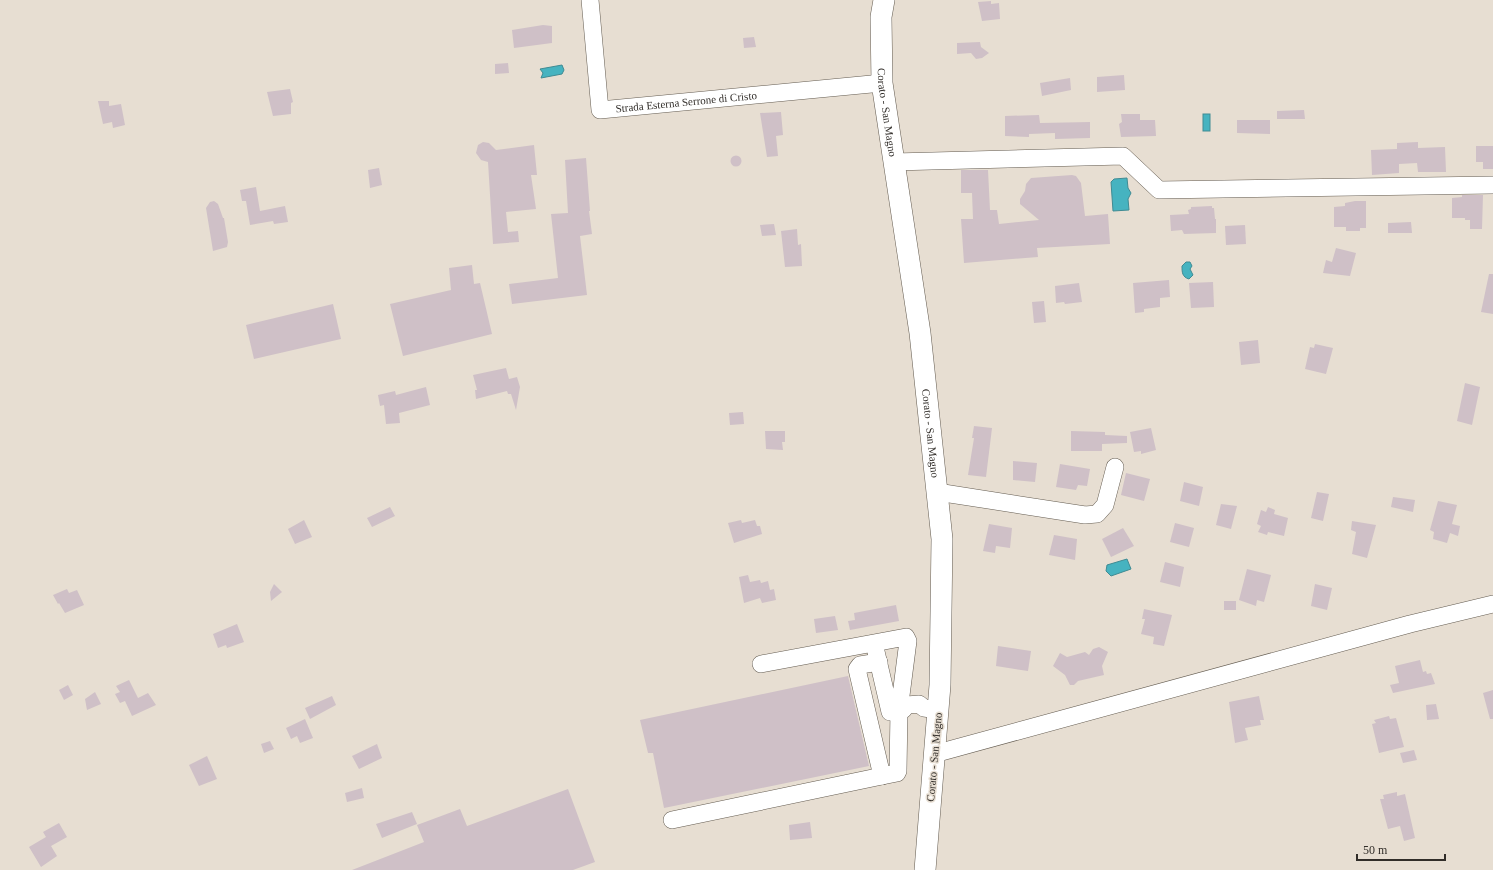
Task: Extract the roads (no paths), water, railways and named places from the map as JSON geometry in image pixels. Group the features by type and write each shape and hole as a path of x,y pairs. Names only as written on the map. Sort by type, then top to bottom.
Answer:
{"main road":[{"name":"Corato - San Magno","path":"884,0 881,17 882,83 920,333 942,539 940,685 931,709 934,754 926,870"}],"street":[{"name":"Strada Esterna Serrone di Cristo","path":"590,0 600,110 882,83"},
{"path":"894,162 1123,156 1159,190 1493,184"},
{"path":"937,492 1085,515 1097,514 1105,505 1115,467"},
{"path":"934,754 1410,624 1493,604"},
{"path":"672,820 897,773 897,711 908,641 906,637 760,664"},
{"path":"874,643 879,662 897,711"},
{"path":"879,662 860,666 858,669 882,776"},
{"path":"869,717 897,711 908,713 931,709"}],"water":[{"path":"562,65 564,70 562,74 541,78 543,73 540,69"},
{"path":"1203,114 1210,114 1210,131 1203,131"},
{"path":"1127,178 1128,188 1131,193 1128,199 1129,210 1113,211 1111,182 1114,179"},
{"path":"1186,262 1190,262 1192,266 1190,269 1193,275 1189,279 1184,276 1182,272 1182,266"},
{"path":"1127,559 1131,569 1111,576 1106,571 1107,565"}]}
